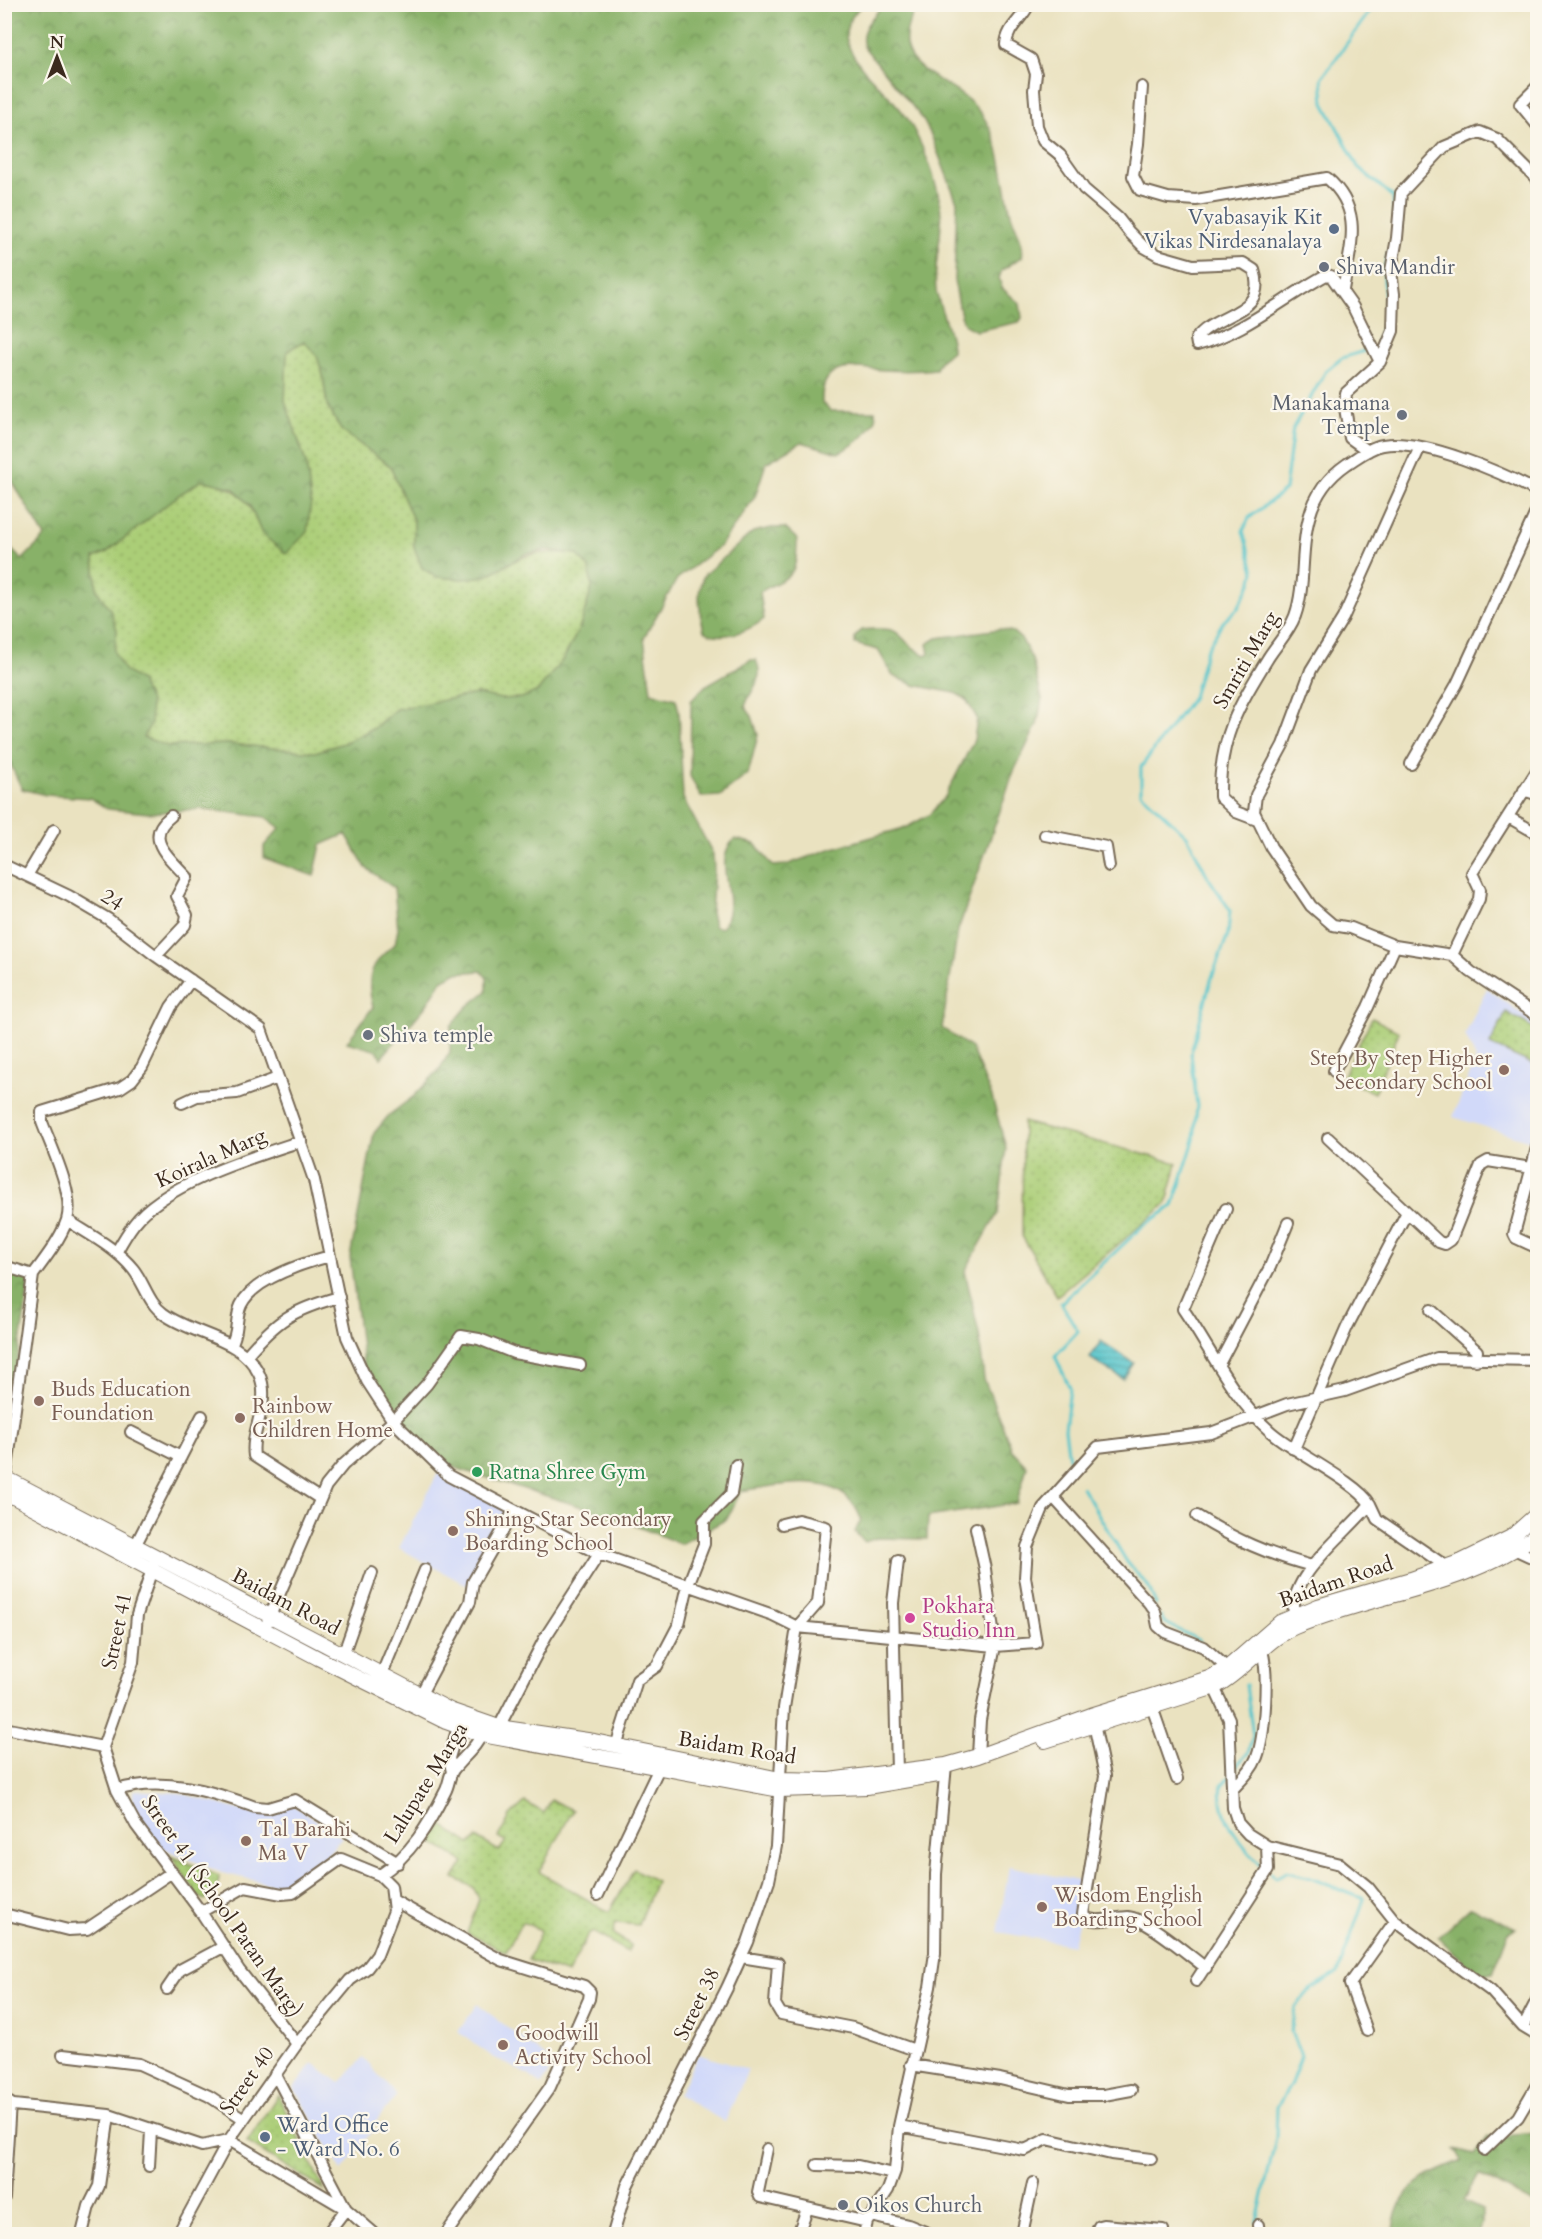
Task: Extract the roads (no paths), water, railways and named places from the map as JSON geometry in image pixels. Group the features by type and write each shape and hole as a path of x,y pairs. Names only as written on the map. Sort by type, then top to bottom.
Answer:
{"main road":[{"name":"Baidam Road","path":"5,1483 135,1546 153,1563"},
{"name":"Baidam Road","path":"5,1483 267,1623 460,1721 659,1768 780,1785 867,1786 980,1764 1094,1724 1152,1707 1212,1683 1268,1630 1294,1615 1447,1567 1511,1538 1538,1513"},
{"name":"Baidam Road","path":"489,1728 616,1746 780,1785 946,1769 1091,1714 1234,1677 1276,1638 1298,1626 1465,1575 1516,1550 1538,1534"},
{"name":"Baidam Road","path":"267,1623 343,1655 420,1696 460,1721"}],"street":[{"path":"1029,4 1023,15 1013,24 1006,45 1009,49 1031,59 1036,74 1034,90 1037,126 1043,141 1060,155 1084,189 1118,218 1144,247 1158,255 1193,265 1243,263 1254,270 1256,291 1251,301 1236,314 1206,329 1196,339 1197,345 1232,332 1326,275 1331,276 1343,290 1380,362"},
{"path":"1538,86 1520,104 1538,126"},
{"path":"1142,87 1133,176 1140,190 1168,198 1196,200 1327,178 1350,208 1354,224 1343,290"},
{"path":"1368,451 1350,438 1345,408 1346,393 1380,362 1393,331 1394,294 1390,270 1397,238 1401,193 1444,147 1480,132 1497,139 1538,180"},
{"name":"Smriti Marg","path":"1257,820 1236,812 1220,797 1219,766 1228,730 1241,703 1295,616 1303,579 1308,519 1316,497 1333,474 1368,451 1382,445 1420,447 1495,471 1538,492"},
{"path":"1420,447 1343,618 1311,670 1283,745 1256,795 1254,812 1271,847 1311,906 1333,925 1351,928 1395,946 1452,955 1472,972 1538,1016"},
{"path":"1411,764 1457,684 1538,508"},
{"path":"1452,955 1479,899 1480,890 1472,873 1538,769"},
{"path":"1524,790 1538,795"},
{"path":"156,957 185,925 188,915 177,896 188,877 164,853 160,844 158,830 162,823 171,816"},
{"path":"1508,817 1538,834"},
{"path":"28,874 54,830"},
{"path":"1045,835 1106,847 1109,866"},
{"name":"24","path":"5,865 28,874 108,919 156,957 261,1029 314,1180 347,1337 367,1381 393,1421 449,1476 599,1554 798,1627 995,1646 1036,1643 1025,1577 1027,1547 1043,1508 1054,1498"},
{"path":"1334,1071 1368,1007 1395,946"},
{"path":"5,1483 33,1275 67,1220 68,1194 42,1122 42,1112 120,1088 132,1080 142,1067 171,1007 191,980"},
{"path":"182,1103 197,1096 237,1093 278,1078"},
{"path":"1328,1138 1406,1214 1439,1242 1445,1244 1451,1240 1481,1165 1488,1161 1531,1168"},
{"name":"Koirala Marg","path":"117,1251 134,1223 170,1194 265,1152 302,1141"},
{"path":"1538,1144 1514,1234 1516,1238 1538,1248"},
{"path":"1226,1209 1183,1309 1239,1398 1256,1418 1294,1449 1364,1494 1377,1519 1447,1567"},
{"path":"1294,1449 1347,1327 1406,1214"},
{"path":"67,1220 117,1251 134,1270 149,1299 162,1313 178,1323 231,1345 246,1356 260,1375 263,1392 254,1456 319,1498"},
{"path":"1219,1364 1270,1267 1288,1224"},
{"path":"231,1345 237,1334 242,1304 248,1297 281,1274 330,1256"},
{"path":"4,1266 33,1275"},
{"path":"246,1356 275,1324 284,1318 305,1306 339,1297"},
{"path":"1431,1310 1477,1351 1476,1360"},
{"path":"267,1623 319,1498 343,1465 393,1421 427,1383 461,1336 514,1353 580,1365"},
{"path":"1227,1668 1204,1647 1165,1632 1158,1626 1155,1611 1148,1602 1054,1498 1098,1447 1211,1433 1256,1418 1287,1404 1345,1390 1437,1358 1538,1360"},
{"path":"135,1546 202,1416"},
{"path":"131,1432 181,1457"},
{"path":"616,1746 637,1680 657,1666 679,1624 688,1585 705,1544 704,1521 731,1494 736,1465"},
{"path":"1294,1615 1293,1600 1312,1566 1355,1524 1370,1504"},
{"path":"420,1696 470,1602 473,1582 514,1511"},
{"path":"1197,1516 1240,1542 1276,1557 1312,1566"},
{"path":"782,1524 798,1520 826,1527 818,1602 798,1627"},
{"path":"976,1528 986,1569 995,1646 980,1720 978,1756"},
{"path":"1516,1550 1538,1560"},
{"name":"Lalupate Marga","path":"398,1863 435,1812 452,1772 489,1728 599,1554"},
{"path":"897,1772 893,1603 898,1561"},
{"name":"Street 41","path":"103,1747 133,1662 138,1615 153,1563"},
{"path":"381,1676 425,1570"},
{"path":"343,1655 372,1573"},
{"name":"Street 38","path":"613,2235 627,2186 741,1957 769,1881 776,1846 784,1708 798,1627"},
{"path":"1232,1790 1257,1756 1265,1708 1265,1661 1262,1651"},
{"path":"1212,1683 1229,1719 1233,1808 1238,1823 1248,1834 1267,1846 1340,1864 1368,1887 1395,1921 1491,1991 1523,2027 1538,2036"},
{"path":"1152,1707 1177,1779"},
{"path":"452,1772 449,1758 460,1721"},
{"path":"1094,1724 1105,1776 1083,1914 1093,1920 1130,1917 1165,1937 1206,1968"},
{"path":"4,1728 103,1747"},
{"name":"Street 41 (School Patan Marg)","path":"103,1747 117,1790 136,1825 201,1912 223,1947 297,2044"},
{"path":"598,1895 659,1768"},
{"path":"864,2235 869,2219 888,2190 893,2174 899,2126 935,1953 936,1874 946,1769"},
{"path":"117,1790 132,1785 175,1785 268,1808 295,1800 398,1863 380,1875"},
{"path":"1196,1981 1268,1870 1267,1846"},
{"path":"201,1912 245,1887 282,1894 293,1893 341,1859 380,1875 391,1886 393,1900 501,1960 584,1986 590,1992 586,2007 550,2087 446,2235"},
{"path":"4,1914 68,1930 87,1929 172,1872"},
{"name":"Street 40","path":"178,2235 229,2140 275,2074 350,1980 367,1968 377,1955 393,1911 393,1900"},
{"path":"1367,2031 1350,1984 1395,1921"},
{"path":"166,1989 180,1970 223,1947"},
{"path":"741,1957 778,1963 775,2004 781,2014 853,2028 915,2050"},
{"path":"1523,2027 1538,1998"},
{"path":"63,2055 139,2064 209,2096 244,2119"},
{"path":"911,2065 1000,2079 1069,2095 1104,2095 1131,2090"},
{"path":"275,2074 346,2209"},
{"path":"1484,2150 1518,2117 1538,2083"},
{"path":"4,2198 7,2104 32,2105 54,2111 109,2115 151,2131 202,2146 229,2140 346,2209 375,2235"},
{"path":"82,2235 89,2206 97,2195 109,2115"},
{"path":"899,2126 1025,2150 1047,2139 1111,2154 1151,2159"},
{"path":"149,2166 151,2131"},
{"path":"767,2149 758,2192 760,2197 807,2209 908,2225 930,2235"},
{"path":"817,2165 858,2166 893,2174"},
{"path":"1022,2235 1033,2183"},
{"path":"327,2235 346,2209"},
{"path":"798,2235 807,2209"},
{"path":"1095,2235 1099,2226 1103,2225 1163,2230"}],"water":[{"path":"1101,1341 1134,1363 1123,1379 1090,1358"}],"waterway":[{"path":"1375,4 1322,78 1324,103 1358,167 1393,197 1394,218"},
{"path":"1378,340 1385,317 1384,269 1389,251"},
{"path":"1069,1459 1065,1429 1070,1388 1055,1356 1078,1331 1061,1303 1143,1226 1173,1206 1194,1140 1197,1106 1191,1053 1211,980 1228,934 1230,910 1208,877 1187,836 1141,793 1141,767 1193,697 1206,651 1223,622 1238,608 1252,581 1254,571 1243,531 1249,518 1285,490 1293,428 1326,371 1342,358 1364,351"},
{"path":"1082,1487 1127,1562 1148,1586 1156,1604"},
{"path":"1161,1616 1164,1622 1200,1641"},
{"path":"1235,1767 1248,1753 1253,1736 1246,1685"},
{"path":"1230,1777 1222,1784 1221,1796 1227,1819 1246,1849 1263,1866"},
{"path":"1257,2221 1276,2138 1277,2107 1290,2086 1301,2056 1291,2032 1295,2008 1310,1990 1338,1973 1364,1899 1308,1877 1286,1872 1275,1878 1270,1873"}],"place":[{"name":"Vyabasayik Kit Vikas Nirdesanalaya","path":"1334,229"},
{"name":"Shiva Mandir","path":"1324,267"},
{"name":"Manakamana Temple","path":"1402,415"},
{"name":"Shiva temple","path":"368,1035"},
{"name":"Step By Step Higher Secondary School","path":"1504,1070"},
{"name":"Buds Education Foundation","path":"39,1401"},
{"name":"Rainbow Children Home","path":"240,1418"},
{"name":"Ratna Shree Gym","path":"477,1472"},
{"name":"Shining Star Secondary Boarding School","path":"453,1531"},
{"name":"Pokhara Studio Inn","path":"910,1618"},
{"name":"Tal Barahi Ma V","path":"246,1841"},
{"name":"Wisdom English Boarding School","path":"1042,1907"},
{"name":"Goodwill Activity School","path":"503,2045"},
{"name":"Ward Office - Ward No. 6","path":"265,2137"},
{"name":"Oikos Church","path":"843,2205"}]}
